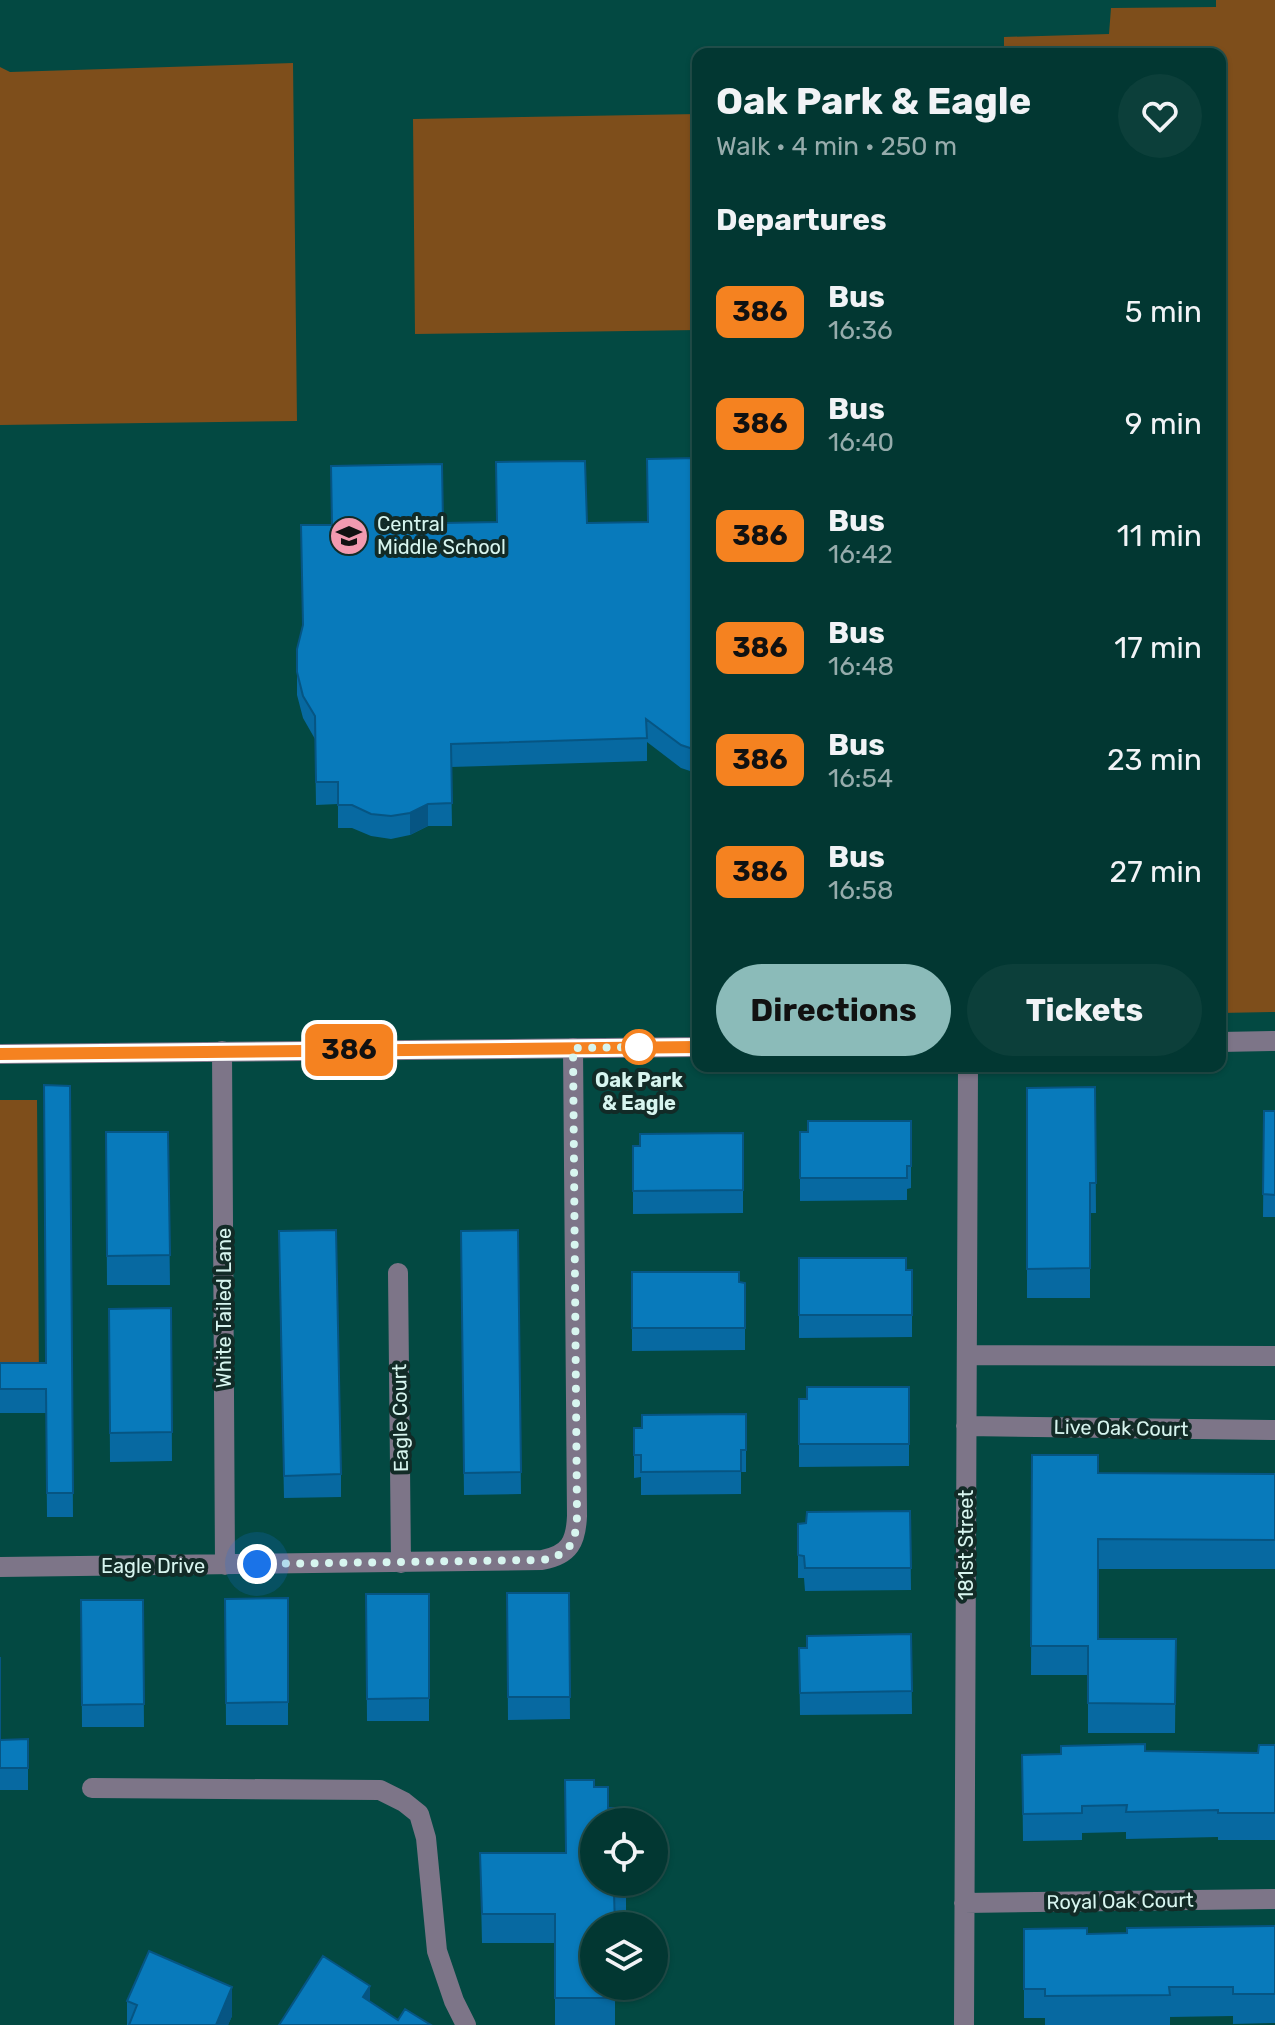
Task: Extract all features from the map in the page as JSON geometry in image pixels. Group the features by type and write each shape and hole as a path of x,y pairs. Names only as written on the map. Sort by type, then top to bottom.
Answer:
{"street":[{"path":"1226,1042 1275,1041"},
{"path":"0,1054 692,1047"},
{"name":"Eagle Drive","path":"0,1567 542,1560 555,1558 567,1551 576,1534 573,1048"},
{"name":"White Tailed Lane","path":"222,1051 225,1565"},
{"name":"181st Street","path":"964,2025 968,1072"},
{"name":"Eagle Court","path":"398,1273 401,1563"},
{"path":"967,1355 1275,1356"},
{"name":"Live Oak Court","path":"966,1426 1275,1430"},
{"path":"92,1788 380,1790 404,1802 419,1814 426,1838 437,1951 454,2001 466,2025"},
{"name":"Royal Oak Court","path":"964,1903 1275,1899"}],"shaded area":[{"path":"1216,0 1275,0 1275,1012 1226,1013 1226,48 1004,48 1004,37 1109,34 1111,8 1216,7"},
{"path":"293,63 297,421 0,425 0,67 10,72"},
{"path":"692,114 692,330 415,334 413,119"},
{"path":"0,1100 37,1100 39,1381 0,1381"}],"building":[{"path":"692,458 692,749 681,745 646,719 647,738 451,744 452,803 428,804 410,813 391,816 371,814 352,805 338,805 338,782 316,782 315,716 303,696 297,672 297,649 303,625 301,525 332,525 331,466 442,464 443,523 497,522 496,462 585,461 587,523 648,522 647,459"},
{"path":"44,1085 70,1086 73,1493 47,1493 46,1389 0,1389 0,1363 46,1363"},
{"path":"1095,1087 1096,1183 1090,1183 1090,1268 1027,1269 1027,1088"},
{"path":"1264,1111 1275,1111 1275,1195 1263,1194"},
{"path":"808,1121 911,1121 911,1166 907,1166 907,1178 800,1178 800,1132 808,1132"},
{"path":"106,1132 168,1132 170,1255 107,1256"},
{"path":"743,1133 743,1190 633,1191 633,1146 640,1146 640,1134"},
{"path":"336,1230 341,1474 284,1476 279,1231"},
{"path":"518,1230 521,1472 464,1473 461,1231"},
{"path":"799,1258 906,1258 906,1270 912,1270 912,1315 799,1315"},
{"path":"632,1272 739,1272 739,1282 745,1283 745,1328 632,1328"},
{"path":"171,1308 172,1432 110,1433 109,1309"},
{"path":"807,1387 909,1387 909,1444 799,1444 799,1399 807,1399"},
{"path":"746,1414 746,1450 741,1450 741,1471 641,1472 641,1455 634,1455 634,1428 642,1428 642,1415"},
{"path":"1032,1455 1098,1455 1098,1473 1275,1474 1275,1540 1098,1539 1098,1639 1176,1639 1175,1704 1088,1703 1088,1646 1031,1646"},
{"path":"910,1511 911,1568 805,1568 804,1556 798,1555 798,1524 806,1523 807,1512"},
{"path":"507,1593 569,1593 570,1697 508,1697"},
{"path":"366,1594 429,1594 429,1698 367,1699"},
{"path":"288,1598 288,1702 226,1703 225,1599"},
{"path":"81,1600 143,1600 144,1704 82,1705"},
{"path":"911,1634 912,1691 800,1693 799,1648 807,1648 807,1636"},
{"path":"28,1739 28,1768 0,1768 0,1740"},
{"path":"1145,1744 1145,1751 1258,1753 1259,1745 1275,1745 1275,1813 1218,1813 1218,1810 1126,1812 1127,1805 1082,1806 1082,1813 1023,1814 1022,1755 1061,1754 1061,1746"},
{"path":"565,1780 594,1780 594,1787 608,1787 608,1808 580,1808 580,1896 614,1896 615,1912 580,1912 580,1998 555,1998 555,1914 482,1914 480,1853 566,1853"},
{"path":"1275,1926 1275,1994 1233,1994 1233,1987 1169,1987 1170,1995 1045,1996 1045,1989 1024,1989 1024,1929 1087,1928 1087,1934 1127,1933 1127,1928"},
{"path":"149,1951 232,1987 216,2025 129,2025 137,2005 127,2001"},
{"path":"323,1956 370,1986 363,1997 398,2020 405,2009 431,2025 279,2025"}],"bus line":[{"name":"386","path":"0,1054 692,1047"}],"place":[{"name":"Central Middle School","path":"349,536"},
{"name":"Oak Park & Eagle","path":"639,1047"}],"route":[{"path":"257,1564 542,1560 555,1558 567,1551 576,1534 577,1516 573,1048 639,1047"}]}
